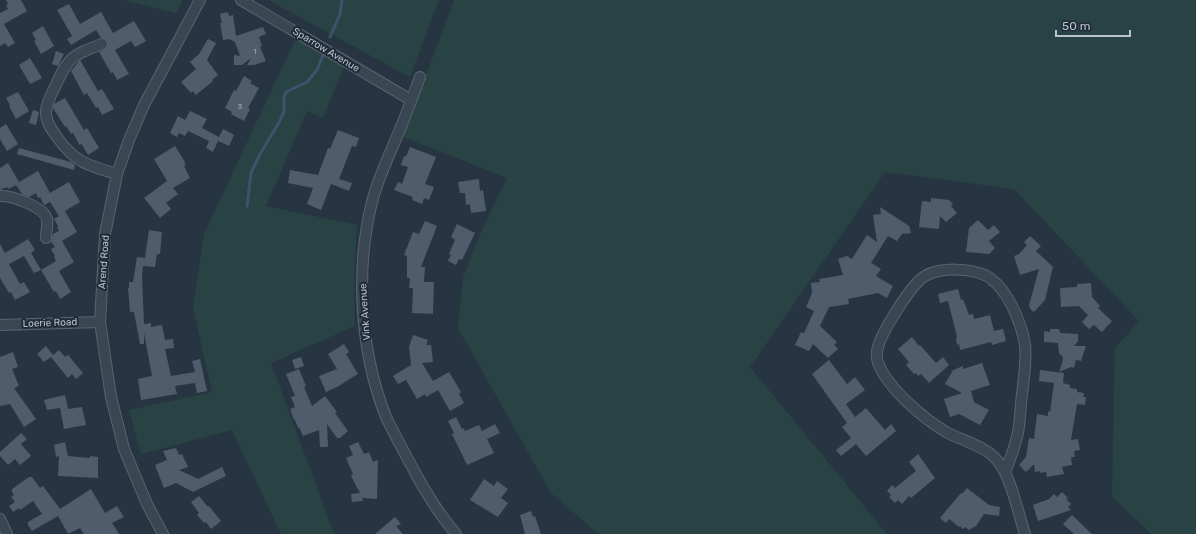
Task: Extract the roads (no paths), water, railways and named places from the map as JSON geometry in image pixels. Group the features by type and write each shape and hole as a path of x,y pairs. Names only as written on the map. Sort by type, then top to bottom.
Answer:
{"street":[{"name":"Arend Road","path":"163,534 147,504 124,449 111,397 100,322 105,234 117,174 122,157 144,105 200,0"},
{"name":"Sparrow Avenue","path":"241,0 411,100"},
{"path":"102,44 77,54 70,59 63,68 49,100 46,114 49,126 62,145 76,159 117,174"},
{"name":"Vink Avenue","path":"420,77 378,181 372,202 367,228 363,271 363,313 372,371 386,417 432,503 456,534"},
{"path":"0,196 30,204 43,212 47,219 46,238"},
{"path":"1005,472 1018,436 1025,363 1024,345 1018,322 1011,305 1000,288 989,277 970,271 953,270 934,272 915,284 881,337 876,357 879,366 886,378 903,398 925,417 946,432 978,446 997,460 1005,472 1025,534"},
{"name":"Loerie Road","path":"0,325 100,322"},
{"path":"0,519 7,534"}],"waterway":[{"path":"330,37 340,14 342,0"},
{"path":"247,206 251,173 260,154 280,121 284,111 284,97 286,92 307,82 317,70 324,53"}]}
